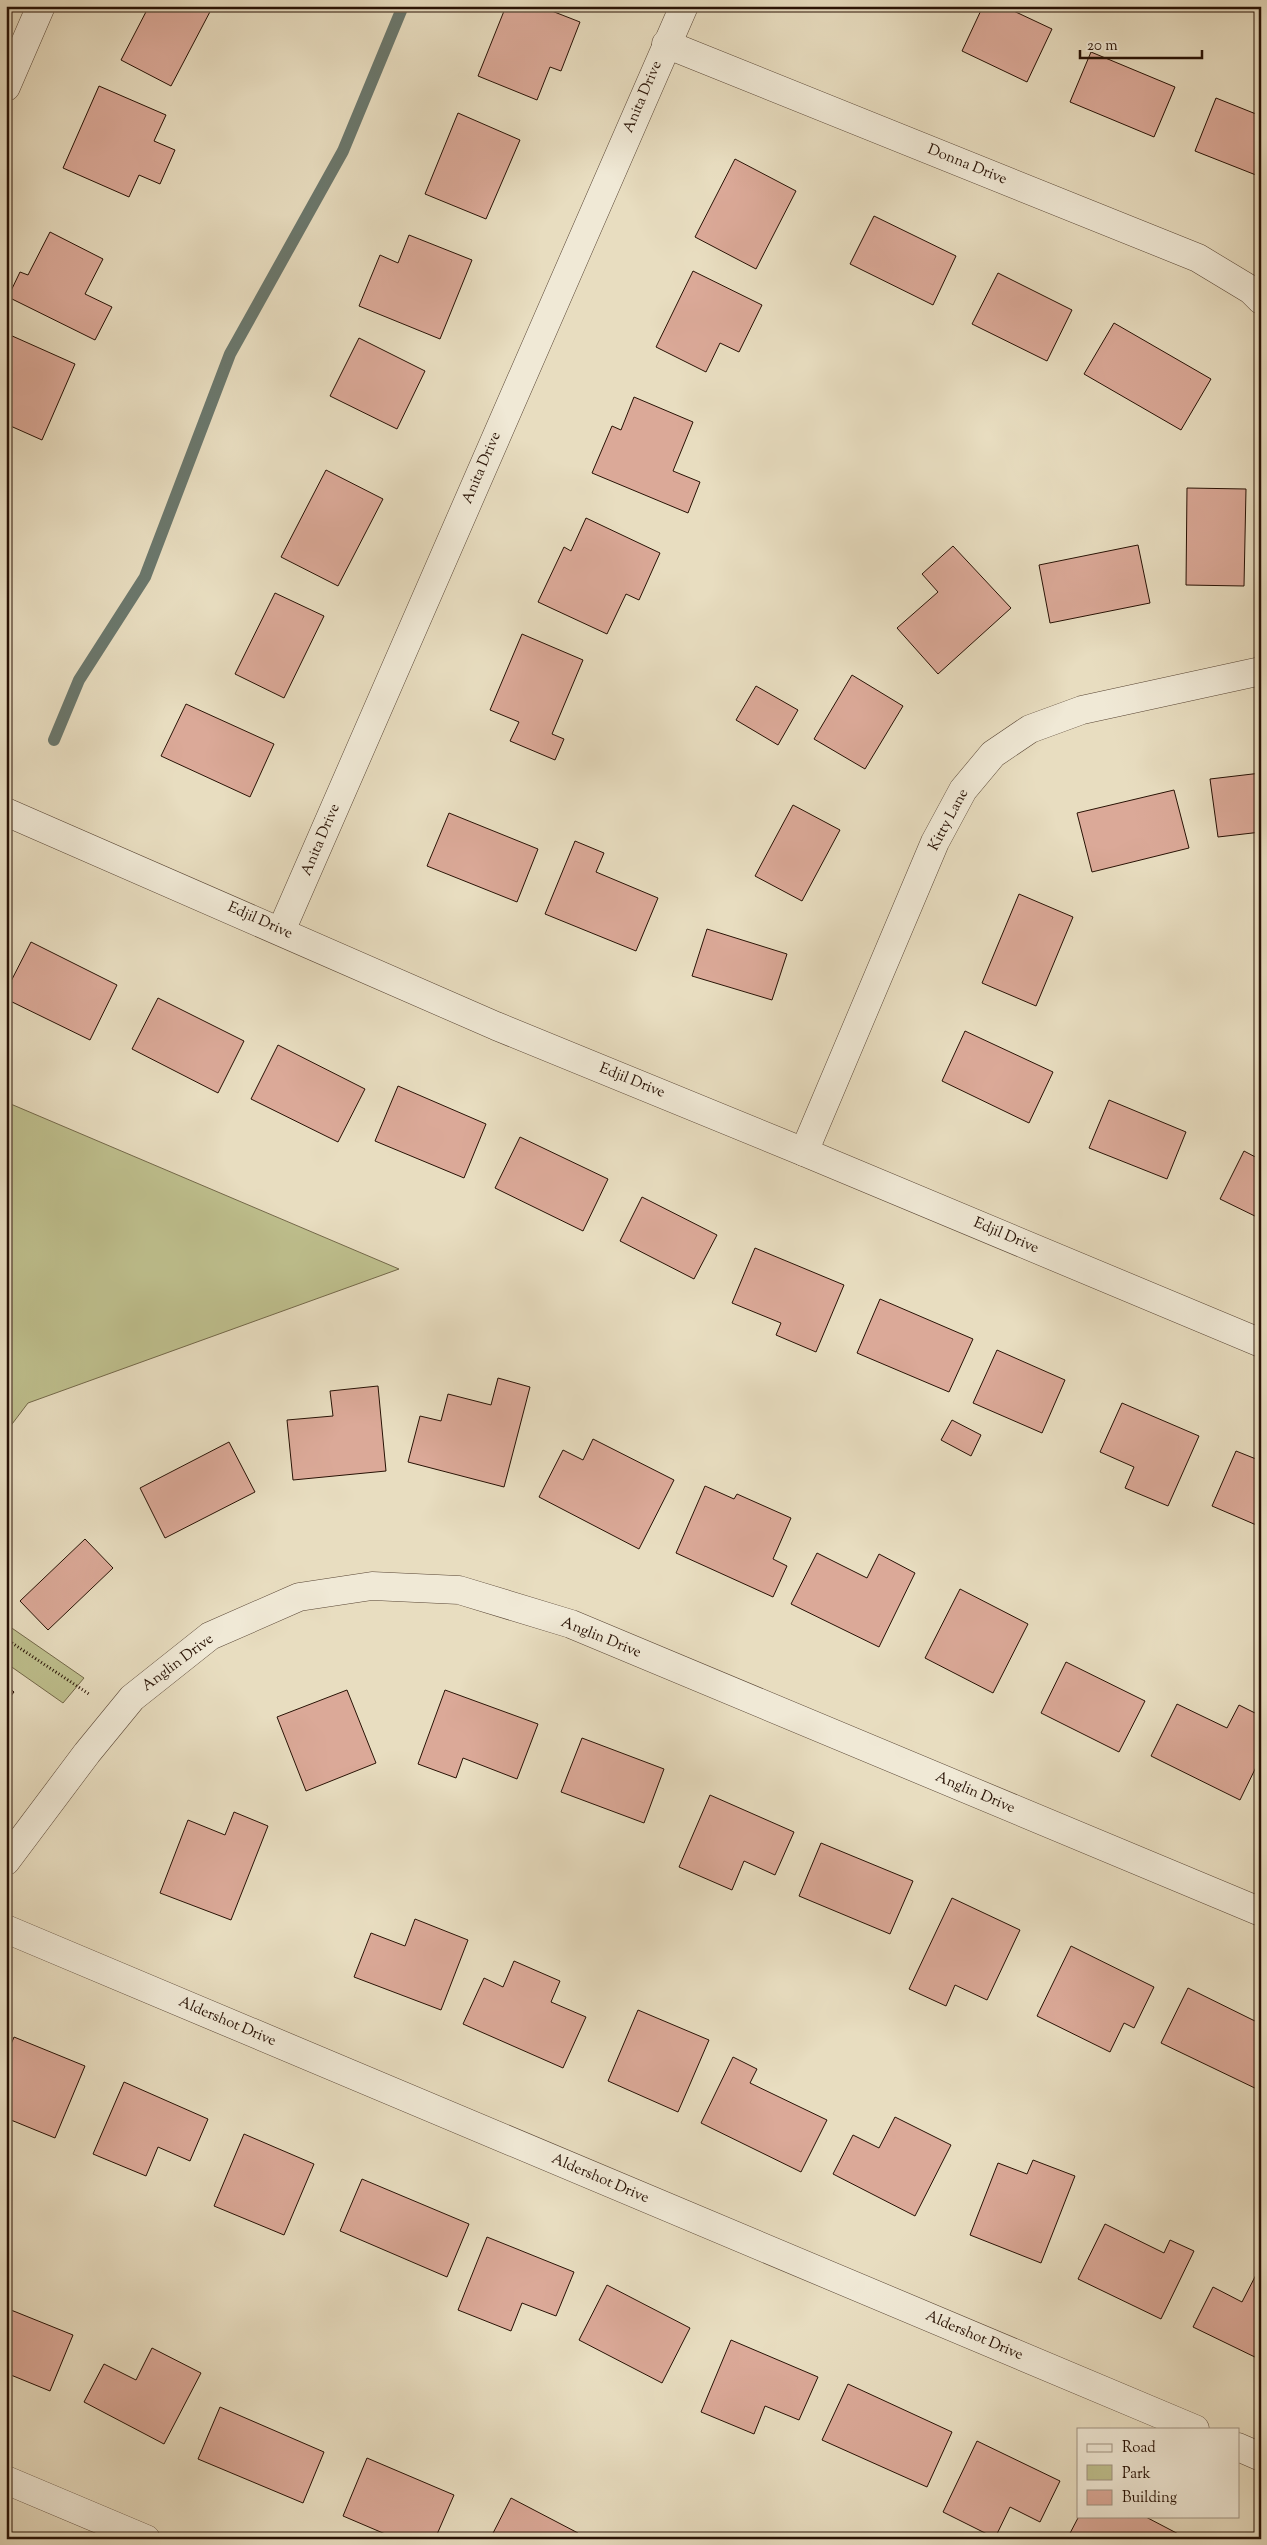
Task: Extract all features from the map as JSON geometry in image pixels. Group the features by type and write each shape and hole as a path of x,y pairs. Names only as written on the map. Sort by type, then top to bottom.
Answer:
{"street":[{"path":"6,87 41,6"},
{"name":"Anita Drive","path":"281,931 684,6"},
{"name":"Donna Drive","path":"666,44 1198,258 1251,290 1261,300"},
{"name":"Kitty Lane","path":"804,1152 936,842 963,790 993,754 1030,729 1082,710 1261,671"},
{"name":"Edjil Drive","path":"6,812 496,1026 804,1152 1261,1343"},
{"name":"Anglin Drive","path":"6,1861 132,1698 210,1636 299,1597 372,1586 460,1590 571,1624 1261,1912"},
{"name":"Aldershot Drive","path":"6,1929 1193,2428"},
{"path":"1240,2448 1261,2456"},
{"path":"6,2480 146,2539"}],"path":[{"path":"6,1639 119,1714"}],"green space":[{"path":"6,1102 399,1269 28,1403 6,1432"},
{"path":"6,1624 84,1678 63,1703 6,1663"}],"building":[{"path":"149,6 213,6 171,86 121,60"},
{"path":"506,6 539,6 580,22 561,71 550,67 537,100 478,76"},
{"path":"983,6 1003,6 1052,29 1027,82 962,51"},
{"path":"1091,52 1175,87 1154,137 1070,102"},
{"path":"99,86 166,115 154,141 175,150 160,184 139,175 129,197 63,168"},
{"path":"1216,98 1261,116 1261,177 1195,151"},
{"path":"458,113 520,140 486,219 425,194"},
{"path":"735,159 796,191 756,269 695,237"},
{"path":"874,216 956,256 933,305 850,264"},
{"path":"50,232 103,259 85,294 112,307 95,340 8,297 20,272 28,275"},
{"path":"409,235 472,260 440,339 359,306 380,255 398,263"},
{"path":"693,271 762,305 739,352 720,343 706,372 656,347"},
{"path":"998,273 1072,310 1047,361 972,324"},
{"path":"1114,323 1211,379 1181,430 1084,374"},
{"path":"10,335 75,364 42,440 6,424 6,342"},
{"path":"359,338 425,371 397,429 330,396"},
{"path":"634,397 693,422 673,471 700,482 688,513 592,473 612,426 621,430"},
{"path":"326,470 383,499 338,586 281,557"},
{"path":"1187,488 1246,489 1244,586 1186,585"},
{"path":"586,518 660,553 639,600 626,594 607,634 538,602 564,547 571,551"},
{"path":"1138,545 1150,603 1050,623 1039,565"},
{"path":"953,546 1011,608 938,674 897,628 938,592 922,574"},
{"path":"275,593 324,616 284,698 235,674"},
{"path":"522,634 583,660 552,734 564,739 555,760 510,741 519,722 490,710"},
{"path":"852,675 903,706 865,769 814,739"},
{"path":"756,686 798,710 778,745 736,720"},
{"path":"186,704 274,744 250,797 161,756"},
{"path":"1261,773 1261,832 1218,837 1210,779"},
{"path":"1174,790 1189,848 1092,872 1077,813"},
{"path":"793,805 840,830 802,901 755,876"},
{"path":"449,813 538,849 517,902 427,866"},
{"path":"575,841 604,853 596,872 658,898 636,951 545,914"},
{"path":"1019,894 1073,917 1036,1006 982,983"},
{"path":"707,929 787,954 772,1000 692,976"},
{"path":"31,942 117,985 90,1040 6,999 6,991"},
{"path":"158,998 244,1041 218,1093 132,1049"},
{"path":"965,1031 1053,1072 1029,1123 942,1081"},
{"path":"278,1045 365,1089 338,1142 251,1099"},
{"path":"398,1086 486,1124 464,1178 375,1141"},
{"path":"1109,1100 1186,1132 1167,1179 1089,1148"},
{"path":"520,1137 608,1179 583,1231 495,1188"},
{"path":"1244,1151 1261,1160 1261,1219 1220,1199"},
{"path":"642,1197 717,1235 694,1279 620,1241"},
{"path":"755,1248 844,1285 816,1352 776,1335 781,1323 732,1303"},
{"path":"880,1299 973,1339 949,1392 857,1353"},
{"path":"997,1350 1065,1380 1042,1433 973,1403"},
{"path":"498,1378 530,1387 504,1487 408,1462 420,1416 441,1421 448,1394 491,1405"},
{"path":"378,1386 386,1471 293,1480 287,1420 333,1416 330,1391"},
{"path":"1122,1403 1199,1436 1168,1506 1125,1488 1134,1467 1100,1452"},
{"path":"952,1420 981,1435 971,1456 941,1440"},
{"path":"593,1439 674,1480 639,1549 539,1497 563,1450 583,1460"},
{"path":"229,1442 255,1492 165,1538 140,1488"},
{"path":"1236,1451 1261,1461 1261,1527 1212,1506"},
{"path":"705,1486 734,1499 737,1494 791,1518 773,1559 787,1566 773,1597 676,1553"},
{"path":"85,1539 113,1568 48,1630 20,1601"},
{"path":"817,1553 867,1578 879,1554 915,1573 879,1647 791,1604"},
{"path":"960,1589 1028,1624 993,1693 925,1658"},
{"path":"1066,1662 1145,1701 1119,1752 1041,1713"},
{"path":"6,1685 14,1692 6,1702"},
{"path":"347,1690 376,1763 306,1791 277,1717"},
{"path":"445,1690 538,1724 517,1779 463,1758 456,1778 418,1764"},
{"path":"1177,1704 1227,1728 1239,1705 1261,1716 1261,1757 1240,1800 1151,1756"},
{"path":"582,1738 664,1769 644,1823 561,1792"},
{"path":"710,1795 794,1832 775,1875 744,1861 732,1890 679,1867"},
{"path":"234,1812 268,1826 231,1920 160,1893 188,1820 225,1835"},
{"path":"821,1843 913,1881 890,1934 799,1896"},
{"path":"952,1898 1020,1930 987,2000 955,1985 946,2006 909,1989"},
{"path":"415,1919 468,1940 441,2010 354,1977 371,1933 405,1946"},
{"path":"1071,1946 1154,1987 1134,2028 1124,2023 1110,2052 1037,2016"},
{"path":"514,1961 560,1981 551,2002 586,2017 563,2068 463,2024 484,1978 503,1987"},
{"path":"1188,1988 1261,2024 1261,2091 1161,2043"},
{"path":"638,2010 709,2040 678,2112 608,2081"},
{"path":"14,2037 85,2066 55,2138 6,2118 6,2056"},
{"path":"733,2057 757,2069 750,2083 827,2120 801,2172 701,2123"},
{"path":"124,2082 208,2119 190,2161 158,2147 146,2176 93,2154"},
{"path":"895,2117 951,2145 915,2216 833,2174 853,2135 879,2148"},
{"path":"244,2134 314,2164 284,2235 214,2206"},
{"path":"1033,2160 1075,2176 1041,2263 970,2235 998,2163 1027,2174"},
{"path":"362,2179 469,2224 447,2277 340,2231"},
{"path":"1105,2224 1164,2253 1170,2240 1194,2251 1161,2319 1078,2279"},
{"path":"487,2237 574,2272 556,2316 522,2303 511,2331 458,2310"},
{"path":"1258,2271 1261,2272 1261,2360 1193,2327 1213,2287 1242,2302"},
{"path":"607,2285 690,2328 662,2383 579,2340"},
{"path":"6,2308 73,2335 50,2391 6,2373"},
{"path":"731,2340 818,2377 799,2420 765,2406 754,2434 701,2412"},
{"path":"152,2348 201,2373 164,2444 84,2402 104,2364 136,2380"},
{"path":"848,2384 952,2432 927,2487 822,2440"},
{"path":"220,2407 324,2452 303,2503 198,2459"},
{"path":"977,2441 1060,2481 1040,2522 1010,2507 995,2538 943,2512"},
{"path":"367,2458 454,2495 435,2539 397,2539 343,2516"},
{"path":"511,2498 578,2533 575,2539 490,2539"},
{"path":"1078,2518 1148,2518 1188,2539 1067,2539"}],"waterway":[{"path":"54,740 79,680 145,577 230,354 343,151 403,6"}]}
